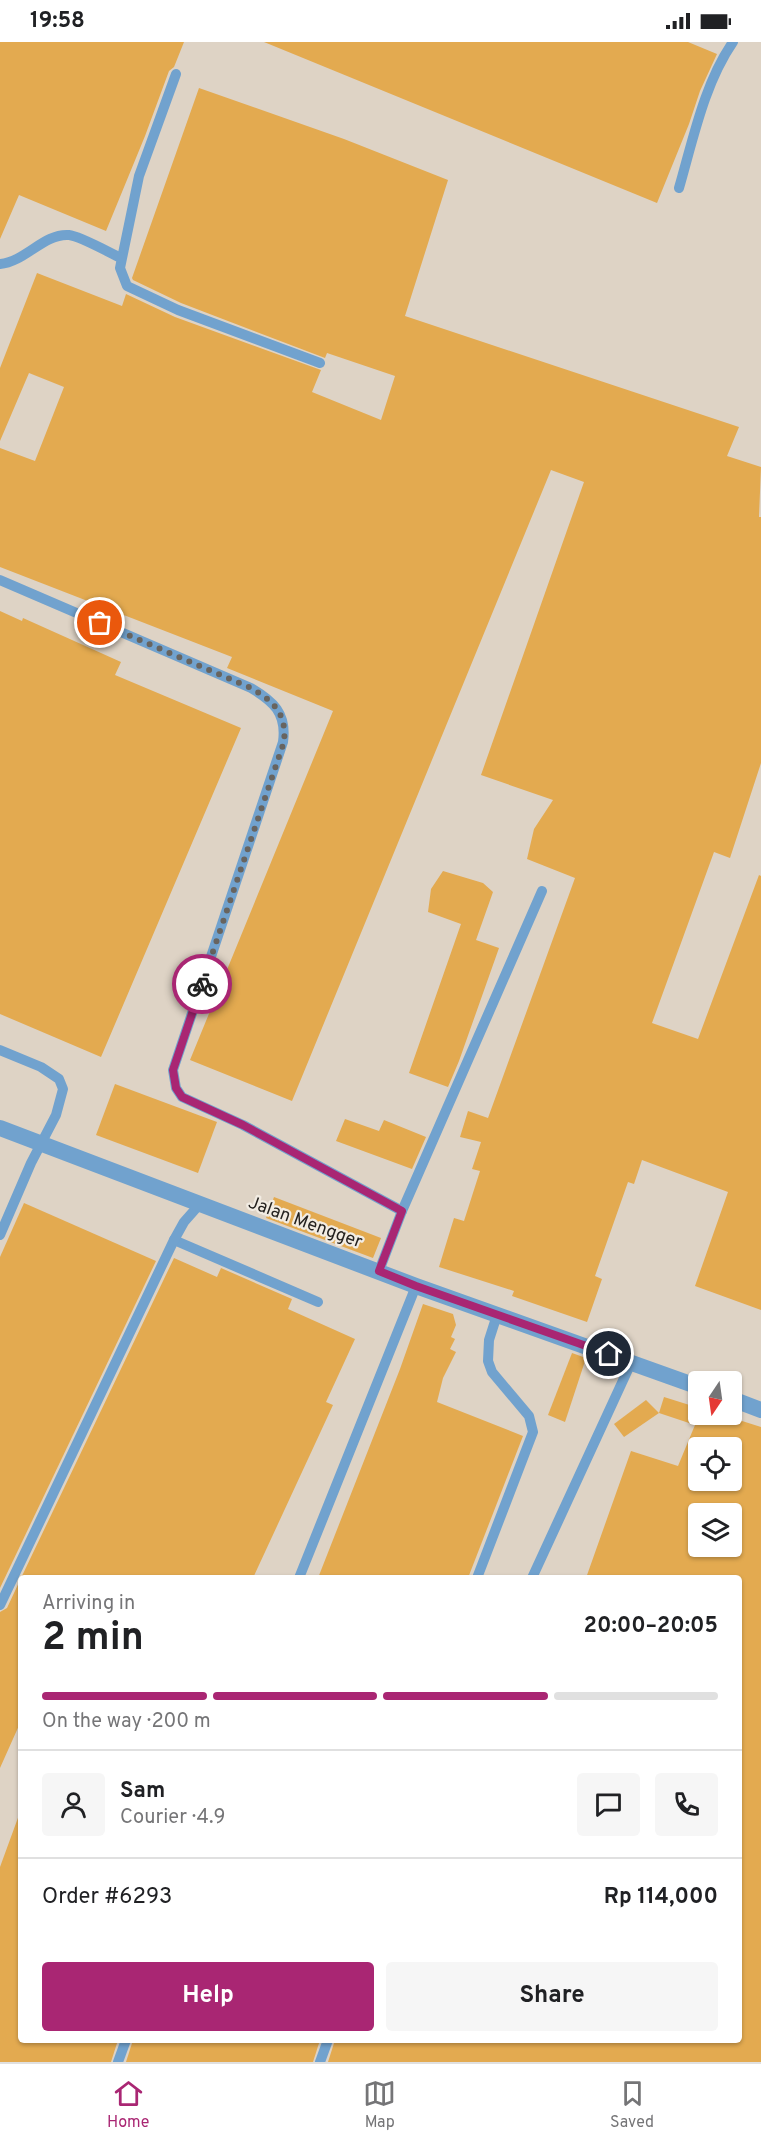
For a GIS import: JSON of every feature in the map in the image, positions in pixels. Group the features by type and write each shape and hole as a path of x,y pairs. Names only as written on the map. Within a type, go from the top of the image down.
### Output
{"street":[{"name":"Jalan Mengger","path":"0,1128 416,1286 688,1384"},
{"path":"742,1403 761,1410"}],"lane":[{"path":"679,188 705,101 726,53 734,42"},
{"path":"176,74 139,176 121,258 120,268 127,286 178,310 320,363"},
{"path":"0,264 28,253 52,238 70,235 121,258"},
{"path":"0,580 251,688 269,698 279,711 285,729 284,742 173,1070 176,1088 182,1097 243,1125 402,1211"},
{"path":"379,1271 402,1211 543,891"},
{"path":"0,1050 41,1067 59,1079 63,1089 56,1115 0,1235"},
{"path":"0,1605 174,1240 184,1222 199,1205"},
{"path":"174,1240 318,1302"},
{"path":"300,1575 416,1286"},
{"path":"478,1575 533,1432 529,1416 492,1372 488,1361 489,1340 497,1315"},
{"path":"533,1575 631,1363"},
{"path":"118,2062 125,2043"},
{"path":"320,2062 327,2043"}],"shaded area":[{"path":"0,42 761,42 761,2062 0,2062"}],"building":[{"path":"0,42 184,42 174,67 169,71 106,231 19,195 0,239"},
{"path":"264,42 688,42 717,54 700,91 657,203"},
{"path":"199,88 344,139 448,180 405,316 739,427 727,456 761,467 759,517 761,517 761,763 730,858 714,852 652,1023 698,1039 759,875 761,876 761,1310 695,1286 728,1192 642,1160 634,1184 628,1182 595,1276 602,1279 587,1322 512,1296 514,1291 439,1267 454,1218 464,1221 480,1171 472,1169 481,1142 460,1137 468,1111 488,1118 575,878 527,859 534,829 553,800 481,775 584,482 551,470 292,1101 190,1060 333,711 227,668 232,657 0,567 0,448 35,461 64,387 29,373 0,441 0,368 37,273 122,306 126,294 175,317 321,370 312,392 381,420 395,376 327,353 325,358 181,303 133,280"},
{"path":"0,611 22,621 23,618 121,662 115,675 241,728 101,1057 0,1014"},
{"path":"443,871 483,883 493,892 476,940 499,948 448,1087 409,1073 461,924 428,912 431,889"},
{"path":"115,1084 217,1122 198,1173 96,1135"},
{"path":"345,1119 379,1131 384,1120 426,1137 412,1169 336,1141"},
{"path":"274,1197 381,1238 373,1258 266,1218"},
{"path":"24,1203 156,1261 0,1588 0,1257"},
{"path":"174,1258 217,1277 221,1268 292,1299 288,1309 355,1339 326,1402 333,1405 254,1575 22,1575"},
{"path":"423,1304 453,1314 456,1325 451,1337 455,1339 450,1349 456,1352 443,1378 437,1402 523,1436 469,1575 319,1575"},
{"path":"572,1353 586,1358 565,1422 548,1415"},
{"path":"664,1397 688,1405 688,1423 659,1413"},
{"path":"646,1400 659,1413 624,1437 614,1424"},
{"path":"742,1421 761,1427 761,2062 328,2062 334,2043 742,2043 742,1575 587,1575 631,1451 678,1466 688,1442 688,1491 742,1491 742,1437 690,1437 695,1425 742,1425"},
{"path":"18,1584 18,1728 0,1768 0,1612 7,1608"},
{"path":"18,1818 18,2043 117,2043 111,2062 0,2062 0,1867"},
{"path":"132,2043 319,2043 313,2062 126,2062"}],"way so far":[{"path":"100,623 251,688 269,698 279,711 285,729 284,742 202,984"}],"route":[{"path":"202,984 173,1070 176,1088 182,1097 243,1125 402,1211 379,1271 609,1354"}]}
